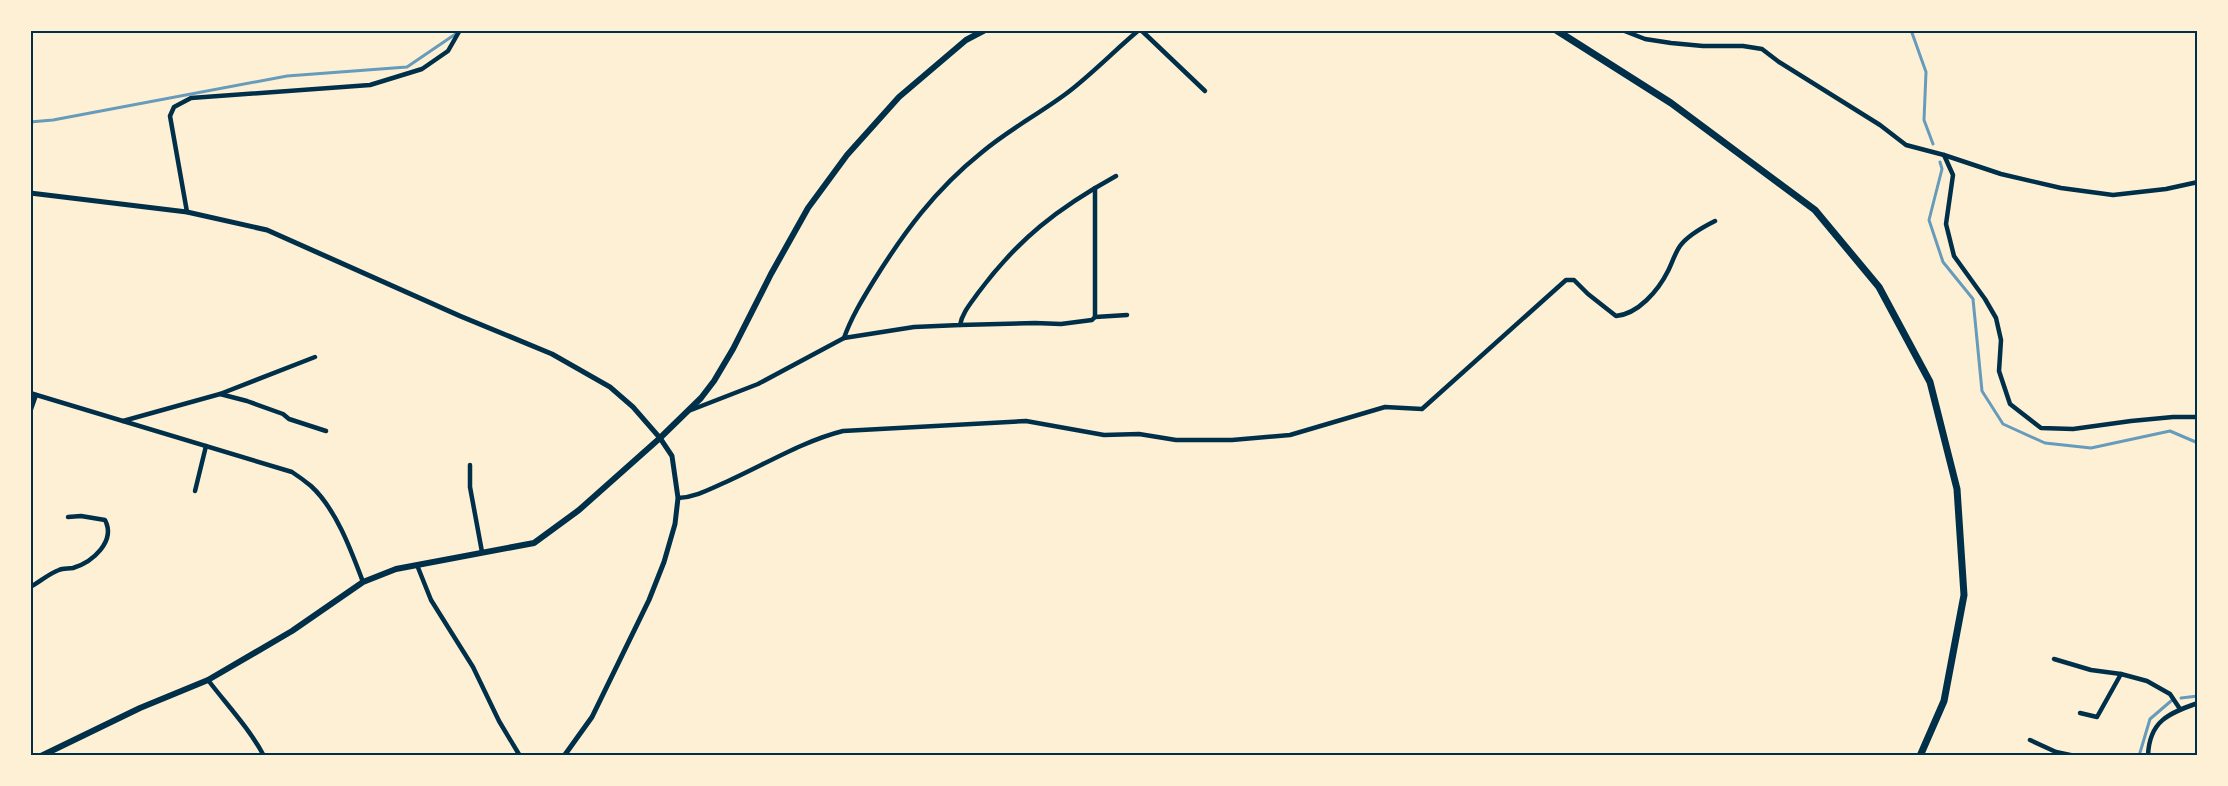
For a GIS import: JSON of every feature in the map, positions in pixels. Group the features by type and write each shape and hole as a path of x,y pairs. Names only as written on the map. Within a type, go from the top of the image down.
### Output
{"main road":[{"path":"41,756 140,708 208,680 292,631 363,582 396,569 534,543 579,510 701,398 724,365 808,208 847,155 907,89 966,40 985,30"},
{"path":"1556,30 1671,103 1815,210 1879,287 1930,382 1957,489 1964,596 1944,700 1920,756"}],"street":[{"path":"187,212 170,116 174,107 191,98 370,85 422,69 448,51 460,30"},
{"path":"844,338 848,325 885,263 933,197 982,152 1066,94 1140,30 1205,91"},
{"path":"1622,30 1645,39 1671,43 1762,49 1880,125 1906,145 2001,174 2061,188 2113,195 2166,189 2198,182"},
{"path":"1944,155 1953,175 1946,224 1954,256 1996,318 2001,340 1999,371 2010,404 2041,428 2073,429 2141,420 2198,417"},
{"path":"960,325 961,318 983,286 1017,246 1058,210 1116,176"},
{"path":"1095,188 1095,317"},
{"path":"30,193 187,212 267,230 460,316 552,354 610,387 633,406 672,456 678,498 675,524 664,562 649,600 592,717 564,756"},
{"path":"678,498 693,497 768,464 820,437 843,431 1026,421 1104,435 1139,434 1176,440 1232,440 1290,435 1385,407 1422,409 1566,280 1574,280 1616,316 1625,315 1634,310 1661,282 1681,245 1715,221"},
{"path":"688,411 758,384 844,338 914,327 1061,324 1087,322 1095,317 1127,315"},
{"path":"120,422 220,394 315,357"},
{"path":"30,412 33,394 292,472 311,486 321,497 350,548 363,582"},
{"path":"220,394 247,401 283,414 289,419 326,431"},
{"path":"195,491 206,446"},
{"path":"470,465 470,487 482,552"},
{"path":"30,587 62,569 81,564 104,547 110,534 105,520 81,516 68,517"},
{"path":"417,565 431,600 473,668 499,721 520,756"},
{"path":"2054,660 2147,681 2170,694 2180,709"},
{"path":"2079,713 2097,717 2121,674"},
{"path":"208,680 253,736 264,756"},
{"path":"2148,756 2151,734 2163,720 2175,711 2198,703"},
{"path":"2030,740 2056,752 2075,756"}],"waterway":[{"path":"1911,30 1926,72 1924,120 1933,144"},
{"path":"30,122 53,120 287,76 407,67 457,33"},
{"path":"1940,162 1942,169 1929,220 1943,262 1973,299 1982,391 2003,424 2045,443 2091,448 2170,431 2198,443"},
{"path":"2181,698 2198,696"},
{"path":"2139,756 2150,719 2171,701"}]}
